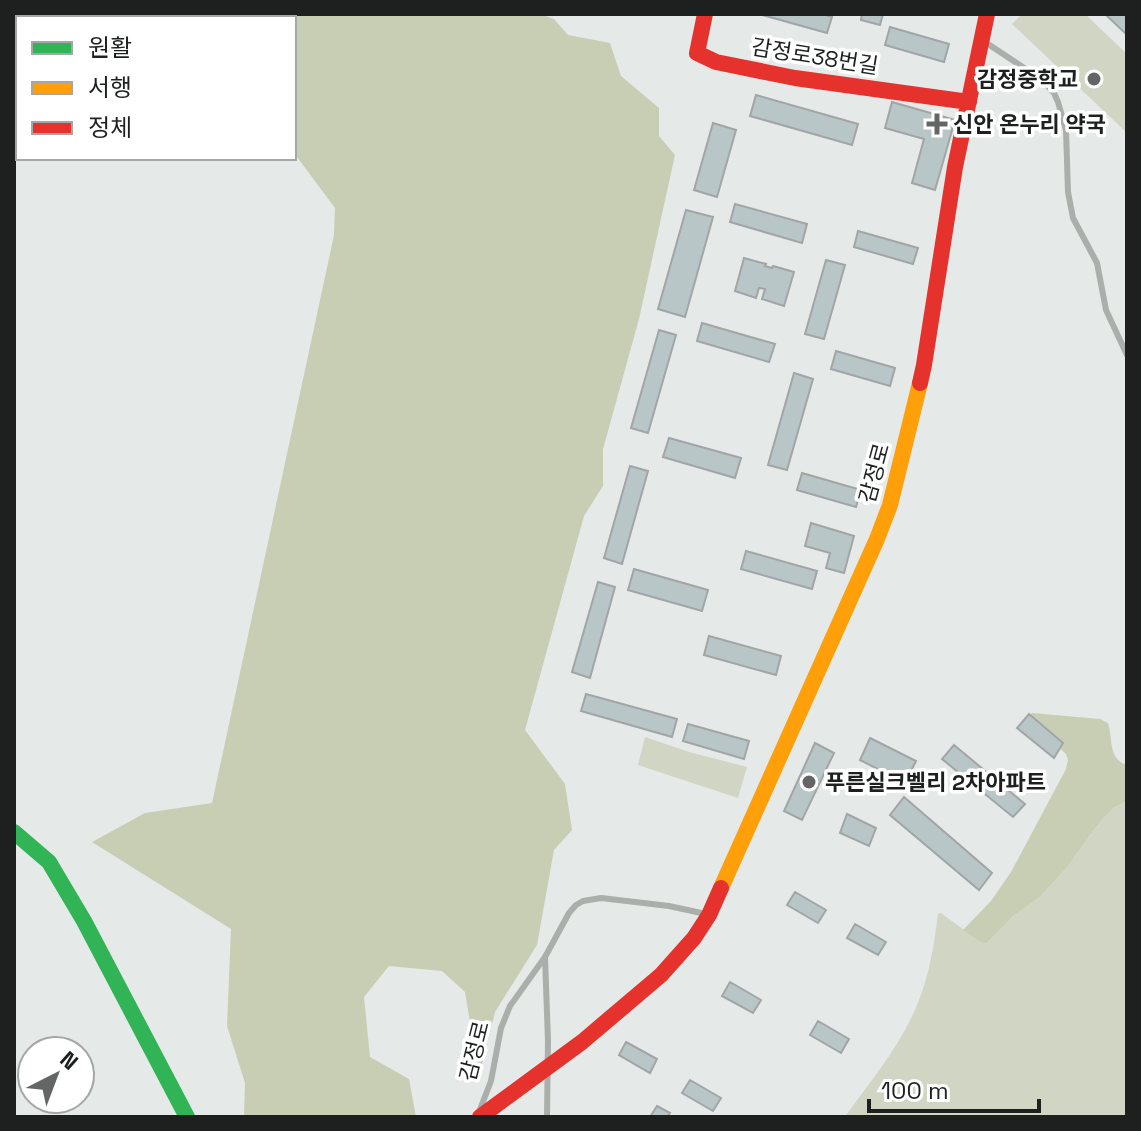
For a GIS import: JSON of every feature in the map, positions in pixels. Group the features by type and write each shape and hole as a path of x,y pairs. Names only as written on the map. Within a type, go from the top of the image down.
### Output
{"street":[{"name":"감정로38번길","path":"705,14 697,49 701,57 769,73 969,102"},
{"name":"감정로","path":"478,1117 547,1069 618,1013 677,960 709,915 890,505 924,365 955,167 987,14"},
{"path":"14,832 49,862 84,921 187,1117"}],"lane":[{"path":"982,40 1041,79 1054,93 1066,130 1068,192 1073,218 1097,263 1106,310 1127,355"},
{"name":"감정로","path":"478,1117 491,1081 497,1042 510,1006 545,957 576,905 591,899 669,906 709,915"},
{"path":"545,957 547,1117"}],"green space":[{"path":"217,14 540,14 554,19 568,35 610,43 621,76 659,108 659,136 675,155 639,319 603,449 603,486 584,516 525,730 565,784 572,830 554,850 537,945 495,1012 479,1076 465,992 442,971 389,966 364,997 370,1057 409,1079 416,1117 244,1117 245,1083 227,1026 231,929 92,842 145,813 212,803 334,235 335,208 296,156 296,16"},
{"name":"감정중학교","path":"1022,14 1085,14 1127,54 1127,133 1012,24"},
{"path":"1032,713 1100,719 1108,723 1114,753 1127,765 1127,801 1113,808 1040,897 1013,916 987,943 982,943 963,930 991,901 1011,872 1068,760 1066,754 1030,721"},
{"path":"645,737 747,767 738,798 638,765"},
{"path":"1127,801 1127,1117 845,1117 886,1061 912,1016 929,969 938,914 941,913 982,943 987,943 1013,916 1040,897 1113,808"}],"building":[{"path":"759,14 823,14 832,17 827,33"},
{"path":"862,14 883,14 880,25 861,20"},
{"path":"1105,14 1127,14 1127,35"},
{"path":"890,27 949,44 944,62 885,45"},
{"path":"756,95 858,124 852,145 750,116"},
{"path":"892,102 955,120 935,190 912,183 924,139 885,128"},
{"path":"713,123 736,130 717,197 694,190"},
{"path":"735,204 807,224 802,243 730,222"},
{"path":"686,210 713,217 685,317 658,309"},
{"path":"858,231 918,248 913,264 854,247"},
{"path":"744,258 794,272 784,306 762,299 765,289 759,288 756,298 735,291"},
{"path":"826,260 845,265 824,339 805,334"},
{"path":"702,323 775,344 769,362 697,341"},
{"path":"659,330 676,335 648,433 631,428"},
{"path":"836,351 895,368 890,386 831,369"},
{"path":"794,373 813,379 787,470 768,465"},
{"path":"669,438 741,458 735,478 663,457"},
{"path":"630,466 648,471 622,564 604,558"},
{"path":"802,473 861,490 856,507 797,490"},
{"path":"811,523 854,536 844,573 826,568 830,553 805,546"},
{"path":"746,551 817,571 812,589 741,569"},
{"path":"634,569 708,590 702,611 628,590"},
{"path":"598,582 615,587 590,678 572,672"},
{"path":"709,636 781,656 776,675 704,655"},
{"path":"586,694 677,719 672,737 581,711"},
{"path":"1029,714 1063,743 1054,758 1017,728"},
{"path":"688,724 749,741 744,759 683,741"},
{"path":"870,738 916,761 905,783 860,760"},
{"name":"푸른실크벨리 2차아파트","path":"815,743 834,753 802,820 784,811"},
{"path":"954,745 1025,804 1013,817 942,759"},
{"path":"904,797 992,873 979,890 890,815"},
{"path":"847,814 876,828 869,846 840,833"},
{"path":"795,892 826,910 818,923 787,905"},
{"path":"855,924 886,942 878,955 847,938"},
{"path":"730,982 761,1000 753,1013 722,996"},
{"path":"818,1021 849,1039 841,1053 810,1035"},
{"path":"626,1042 657,1059 650,1073 619,1055"},
{"path":"690,1080 721,1098 713,1111 682,1093"},
{"path":"657,1106 670,1113 668,1117 650,1117"}],"traffic: fast":[{"path":"14,832 49,862 84,921 187,1117"}],"traffic: slow":[{"path":"721,888 877,539 890,505 920,383"}],"traffic: jam":[{"path":"705,14 697,53 716,62 795,78 969,102"},
{"path":"920,383 955,167 987,14"},
{"path":"480,1117 582,1042 661,975 694,938 721,888"}],"place":[{"name":"감정중학교","path":"1094,79"},
{"name":"신안 온누리 약국","path":"937,124"},
{"name":"푸른실크벨리 2차아파트","path":"809,782"}]}
